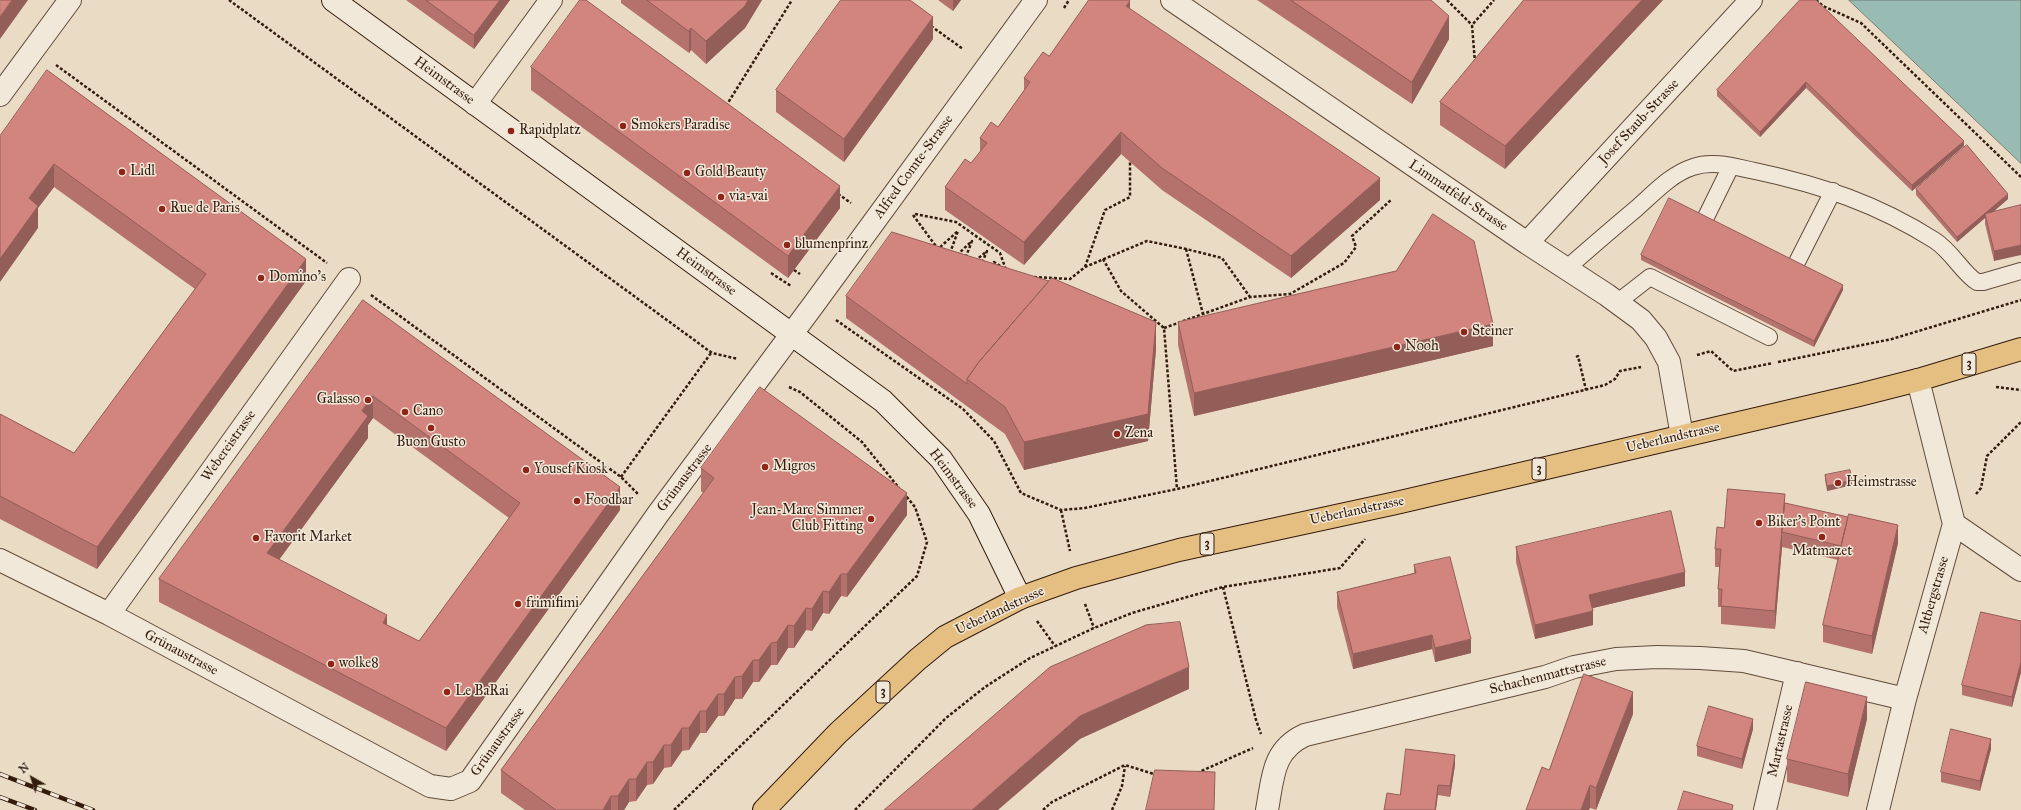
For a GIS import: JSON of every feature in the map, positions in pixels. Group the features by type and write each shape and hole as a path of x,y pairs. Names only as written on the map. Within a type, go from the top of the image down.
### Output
{"main road":[{"name":"Ueberlandstrasse","path":"764,810 838,733 917,660 945,637 1020,598 1076,578 1179,550 1396,503 1918,380 2021,349"}],"street":[{"path":"0,95 70,0"},
{"name":"Heimstrasse","path":"333,0 542,154 883,401 941,458 979,514 1020,598"},
{"path":"475,104 552,0"},
{"name":"Alfred Comte-Strasse","path":"792,334 1036,0"},
{"name":"Limmatfeld-Strasse","path":"1172,0 1527,243 1618,302 1641,320 1661,345 1669,362 1682,436"},
{"name":"Josef Staub-Strasse","path":"1527,243 1751,0"},
{"name":"Webereistrasse","path":"109,614 349,279"},
{"name":"Grünaustrasse","path":"0,560 109,614 430,786 451,789 470,781 658,514 792,334"},
{"name":"Altbergstrasse","path":"1878,810 1905,698 1954,524 1918,380"},
{"path":"1954,524 2021,570"},
{"name":"Schachenmattstrasse","path":"1274,746 1290,742 1305,735 1545,677 1574,667 1616,659 1657,657 1744,661 1905,698"},
{"name":"Martastrasse","path":"1765,810 1797,673"},
{"path":"1267,810 1274,772 1274,746"}],"lane":[{"path":"1566,269 1666,182 1692,167 1706,164 1731,166 1796,180 1833,191 1890,215 1934,240 1951,253 1977,282 1983,282 2021,271"},
{"path":"1704,220 1731,166"},
{"path":"1795,266 1833,191"},
{"path":"1618,302 1650,277 1769,337"}],"path":[{"path":"229,0 712,353 754,362 777,381 800,392 862,442 900,489"},
{"path":"724,110 792,0"},
{"path":"1447,0 1472,25"},
{"path":"1476,65 1473,60 1472,25 1494,0"},
{"path":"1816,0 1823,6 1861,23 2021,177"},
{"path":"927,22 963,49"},
{"path":"1085,267 1105,210 1130,197 1130,162"},
{"path":"834,191 851,203"},
{"path":"1164,328 1250,297 1290,294 1344,263 1356,247 1352,236 1392,198"},
{"path":"948,259 958,231 938,249 913,214 956,222 1000,253 1006,270"},
{"path":"956,256 972,241 962,266"},
{"path":"1026,277 1070,279 1085,267 1147,241 1222,258 1250,297"},
{"path":"1186,249 1203,314"},
{"path":"971,264 987,251 981,264"},
{"path":"1103,259 1121,291 1164,328 1178,489"},
{"path":"988,267 994,262 1006,270 1013,272"},
{"path":"771,273 790,287 800,274"},
{"path":"836,320 963,409 994,441 1021,493 1061,510 1085,508 1178,489 1586,390 1610,383 1615,379 1620,371 1669,362 1711,351 1733,371 1892,338 2021,300"},
{"path":"621,477 712,353"},
{"path":"1576,356 1578,356 1586,390"},
{"path":"1981,488 1987,456 2021,422"},
{"path":"674,810 917,576 926,542 915,507 905,495"},
{"path":"855,810 946,718 985,687 1030,658 1073,637 1132,613 1223,587 1340,568"},
{"path":"1191,776 1274,746 1256,720 1223,587"},
{"path":"1112,810 1122,786 1125,765"},
{"path":"1043,810 1052,802 1125,765 1162,777"}],"water":[{"path":"1849,0 2021,0 2021,163"}],"building":[{"path":"0,0 12,0 0,17"},
{"path":"426,0 500,0 474,35"},
{"path":"580,0 586,0 840,186 788,256 531,67"},
{"path":"647,0 748,0 745,6 706,41 691,28 689,31"},
{"path":"841,0 910,0 933,17 844,139 776,90"},
{"path":"1089,0 1129,0 1130,1 1126,6 1380,178 1291,256 1162,168 1121,132 1024,242 945,187 965,159 971,163 987,143 980,138 991,122 998,127 1030,82 1024,78 1043,52 1049,56"},
{"path":"1291,0 1431,0 1449,16 1412,82"},
{"path":"1524,0 1642,0 1505,146 1440,102"},
{"path":"1800,0 1816,0 1964,141 1912,185 1806,82 1760,132 1717,90"},
{"path":"47,70 306,259 97,547 0,496 0,414 74,453 206,274 54,164 29,198 38,206 0,259 0,136"},
{"path":"1967,145 2008,194 1957,237 1916,189"},
{"path":"1669,198 1843,285 1814,341 1641,255"},
{"path":"2021,205 2021,245 1994,251 1985,214"},
{"path":"1433,214 1474,241 1493,324 1194,393 1178,322 1396,271"},
{"path":"892,232 1049,281 978,363 967,379 967,384 846,296"},
{"path":"1052,278 1156,322 1148,414 1024,442 1005,407 967,379 978,363"},
{"path":"363,300 620,487 446,728 159,579","holes":["373,396 520,503 419,641 383,623 387,615 267,553 368,416 362,411"]},
{"path":"760,387 907,493 847,574 841,574 829,592 823,591 812,609 806,608 794,626 788,625 777,642 771,643 759,660 753,660 742,676 735,677 724,694 718,694 706,711 700,711 689,728 682,728 671,745 664,745 653,762 647,762 636,779 629,779 618,796 611,796 603,810 556,810 501,770 714,478 701,468"},
{"path":"1850,470 1852,480 1827,486 1825,475"},
{"path":"1728,489 1785,494 1775,611 1721,606 1722,589 1718,589 1721,549 1715,549 1717,527 1724,528"},
{"path":"1785,503 1848,517 1841,546 1782,532"},
{"path":"1671,511 1685,572 1589,595 1593,611 1535,625 1516,547"},
{"path":"1849,514 1898,525 1872,636 1823,625"},
{"path":"1450,557 1471,639 1435,648 1432,635 1353,654 1337,592 1416,573 1414,565"},
{"path":"1981,612 2021,621 2021,662 2012,697 1962,685"},
{"path":"1180,622 1189,667 1080,716 972,810 884,810 1050,667 1146,625"},
{"path":"1584,674 1633,692 1596,788 1590,785 1581,810 1526,810 1542,767 1549,770"},
{"path":"1806,682 1867,697 1848,774 1787,759"},
{"path":"1709,706 1753,719 1742,759 1697,746"},
{"path":"1951,729 1991,739 1980,781 1941,772"},
{"path":"1406,749 1455,755 1450,786 1438,785 1435,810 1384,810 1387,793 1400,795"},
{"path":"1155,770 1215,772 1214,810 1146,810"},
{"path":"1684,791 1733,805 1732,810 1678,810"}],"railway":[{"path":"0,774 93,810"},
{"path":"0,797 35,810"}],"place":[{"name":"Smokers Paradise","path":"623,126"},
{"name":"Rapidplatz","path":"511,131"},
{"name":"Lidl","path":"122,172"},
{"name":"Gold Beauty","path":"687,173"},
{"name":"via-vai","path":"721,197"},
{"name":"Rue de Paris","path":"162,209"},
{"name":"blumenprinz","path":"787,245"},
{"name":"Domino's","path":"261,278"},
{"name":"Steiner","path":"1464,332"},
{"name":"Nooh","path":"1397,347"},
{"name":"Galasso","path":"368,400"},
{"name":"Cano","path":"405,412"},
{"name":"Buon Gusto","path":"431,428"},
{"name":"Zena","path":"1117,434"},
{"name":"Migros","path":"765,467"},
{"name":"Yousef Kiosk","path":"526,470"},
{"name":"Heimstrasse","path":"1838,483"},
{"name":"Foodbar","path":"577,501"},
{"name":"Jean-Marc Simmer Club Fitting","path":"871,519"},
{"name":"Biker's Point","path":"1759,523"},
{"name":"Matmazet","path":"1822,537"},
{"name":"Favorit Market","path":"256,538"},
{"name":"frimifimi","path":"518,604"},
{"name":"wolke8","path":"331,664"},
{"name":"Le BaRai","path":"447,692"}]}
